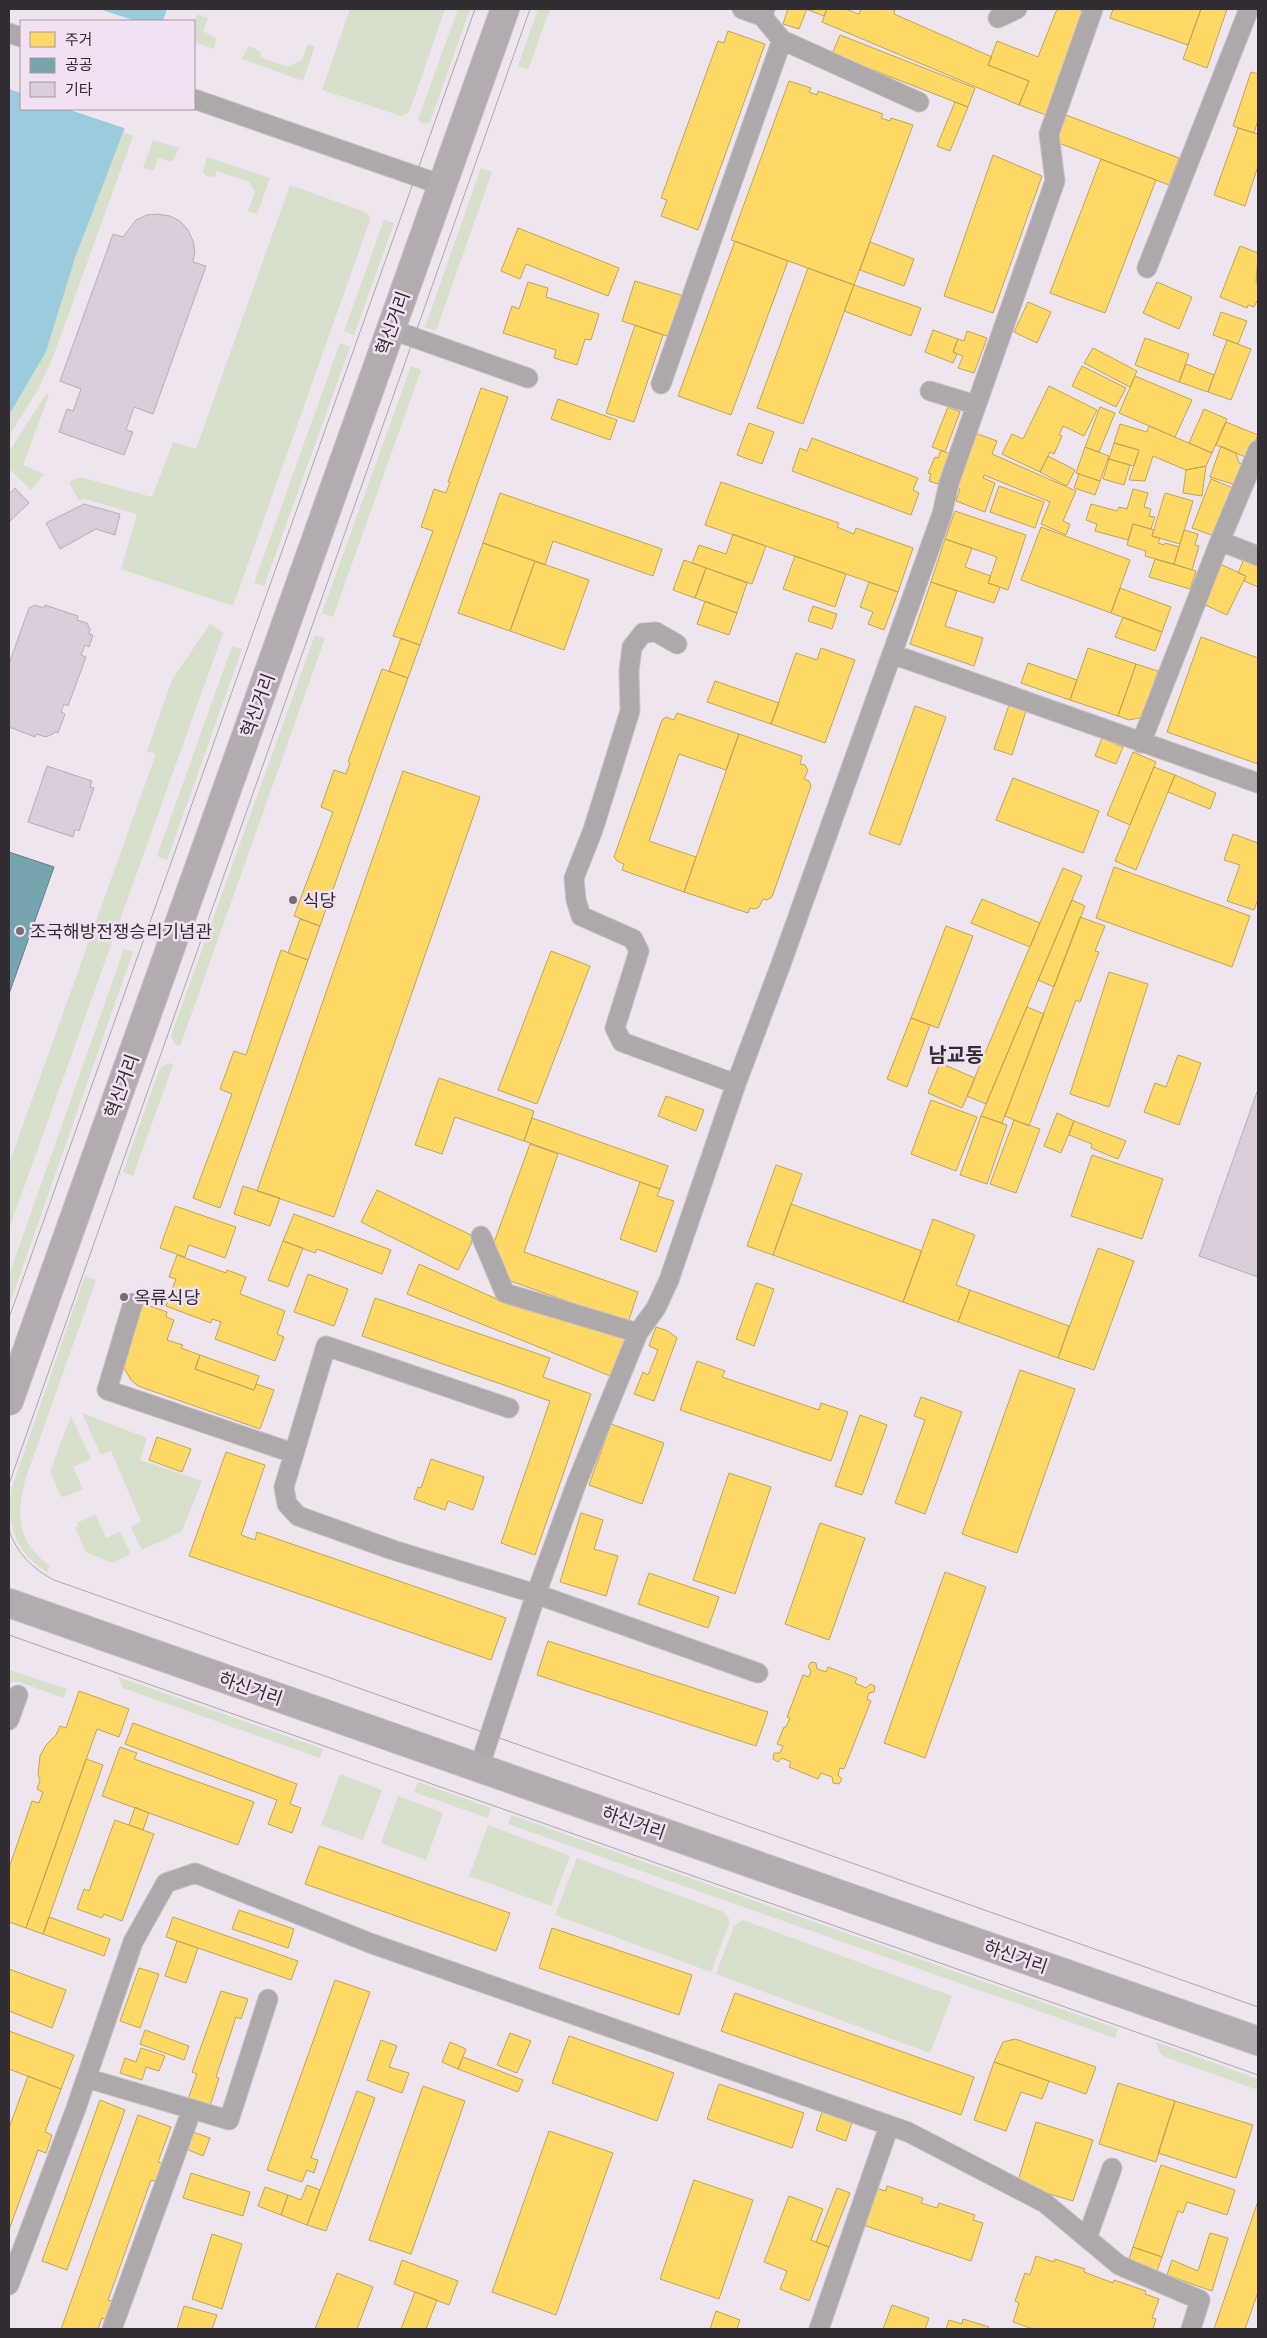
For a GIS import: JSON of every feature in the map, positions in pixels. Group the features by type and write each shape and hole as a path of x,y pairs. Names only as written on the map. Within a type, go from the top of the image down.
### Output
{"main road":[{"name":"혁신거리","path":"9,1401 505,9"},
{"name":"하신거리","path":"9,1603 1258,2041"}],"street":[{"path":"742,9 763,13 782,40 919,102"},
{"path":"998,18 1017,9"},
{"path":"479,1768 536,1594 577,1482 638,1334 656,1308 669,1280 736,1084 781,964 942,514 949,483 1055,181 1049,134 1093,9"},
{"path":"1148,268 1249,9"},
{"path":"661,384 782,40"},
{"path":"195,99 442,186"},
{"path":"390,329 528,378"},
{"path":"930,391 976,405"},
{"path":"1141,743 1220,541 1258,450"},
{"path":"1220,541 1258,556"},
{"path":"677,644 656,632 643,633 632,647 629,671 630,711 593,830 574,878 576,900 581,916 633,939 639,951 615,1028 622,1042 736,1084"},
{"path":"892,654 1258,783"},
{"path":"481,1236 506,1293 638,1334"},
{"path":"133,1303 107,1390 293,1453"},
{"path":"509,1408 326,1346 284,1487 287,1504 298,1516 393,1550 536,1594 758,1673"},
{"path":"9,1720 18,1695"},
{"path":"9,2284 86,2078 133,1942 166,1883 195,1873 370,1943 908,2132 1045,2203 1119,2265 1200,2300 1191,2329"},
{"path":"86,2078 229,2120 268,1999"},
{"path":"112,2329 192,2109"},
{"path":"819,2329 889,2126"},
{"path":"1088,2238 1112,2168"}],"green space":[{"path":"350,9 445,9 408,113 401,116 322,90"},
{"path":"458,9 470,9 430,122 423,124 418,119"},
{"path":"538,9 550,9 528,70 518,66"},
{"path":"197,14 208,18 203,31 216,38 214,49 195,42 195,21"},
{"path":"308,44 315,46 303,81 242,59 248,47 252,47 261,53 260,57 288,67 302,60"},
{"path":"123,132 133,136 53,357 38,389 9,436 9,415 46,352 75,258"},
{"path":"153,140 179,148 172,162 158,158 154,171 143,168"},
{"path":"207,157 270,178 257,214 248,211 255,192 249,182 217,171 215,177 206,176 203,172"},
{"path":"481,168 492,172 436,331 425,327"},
{"path":"290,185 362,211 369,215 370,220 233,606 121,569 137,514 85,499 79,501 69,482 80,477 152,497 173,442 196,449"},
{"path":"384,220 394,223 354,335 344,331"},
{"path":"340,343 350,347 264,586 254,583"},
{"path":"411,366 421,370 333,617 322,613"},
{"path":"46,394 49,395 23,465 44,474 31,490 9,469 9,452"},
{"path":"210,624 223,633 9,1229 9,1164 156,754 147,751 172,680"},
{"path":"315,635 325,638 180,1046 175,1044 171,1036"},
{"path":"232,646 242,649 167,860 157,856"},
{"path":"124,949 133,952 9,1306 9,1275"},
{"path":"169,1063 173,1065 133,1176 123,1172 160,1068"},
{"path":"85,1276 96,1280 25,1480 20,1505 20,1517 25,1538 39,1557 50,1566 47,1572 27,1556 15,1537 10,1515 11,1490"},
{"path":"82,1413 147,1438 140,1460 202,1481 182,1531 142,1550 131,1527 141,1521 111,1451 101,1455"},
{"path":"71,1416 91,1459 73,1467 83,1489 64,1497 61,1496 50,1472"},
{"path":"95,1514 106,1538 120,1531 131,1554 112,1563 86,1552 75,1528 78,1526 77,1523"},
{"path":"9,1670 67,1689 64,1698 19,1682 9,1683"},
{"path":"118,1677 323,1749 320,1758 123,1688"},
{"path":"340,1774 382,1790 363,1840 321,1825"},
{"path":"418,1782 491,1808 488,1818 414,1792"},
{"path":"398,1796 443,1813 426,1860 381,1843"},
{"path":"511,1815 1118,2029 1115,2038 508,1824"},
{"path":"488,1825 570,1856 551,1906 469,1876"},
{"path":"577,1858 724,1912 729,1919 729,1924 711,1972 555,1915"},
{"path":"743,1920 952,1996 930,2053 716,1974 734,1926"},
{"path":"1156,2042 1258,2079 1258,2090 1165,2057 1160,2052"}],"water":[{"path":"9,9 167,9 163,20 20,20 20,110 132,110 75,258 46,352 9,415"}],"pier":[{"path":"9,9 99,9 133,20 20,20 20,93 9,89"},
{"path":"70,110 134,110 127,129"}],"building: 주거":[{"path":"788,9 807,9 799,29 783,24"},
{"path":"806,9 827,9 824,16"},
{"path":"827,9 845,9 859,14 861,9 895,9 894,14 992,57 988,65 1029,81 1019,105 822,22"},
{"path":"1057,9 1078,9 1086,12 1046,115 1019,105 1029,81 988,65 997,41 1038,57"},
{"path":"1113,9 1201,9 1188,45 1110,18"},
{"path":"1201,9 1227,9 1207,68 1183,59"},
{"path":"728,31 765,44 698,230 661,216 667,200 661,198 718,41 724,43"},
{"path":"840,35 975,88 968,107 832,54"},
{"path":"1251,72 1258,74 1258,120 1254,133 1233,126"},
{"path":"789,81 811,88 809,92 817,95 818,91 883,114 881,118 890,121 891,118 913,125 854,285 731,240"},
{"path":"955,102 968,107 950,151 937,146"},
{"path":"1066,115 1179,158 1169,185 1056,142"},
{"path":"1238,128 1258,134 1258,166 1245,206 1214,195"},
{"path":"993,155 1042,176 993,313 944,296"},
{"path":"1101,159 1156,180 1105,313 1050,293"},
{"path":"518,228 619,268 608,296 526,264 520,279 501,271"},
{"path":"735,241 788,261 731,415 678,396"},
{"path":"870,242 914,259 904,286 860,270"},
{"path":"1240,246 1258,253 1256,283 1258,284 1258,299 1254,307 1248,305 1247,308 1220,297"},
{"path":"808,268 854,285 803,424 757,408"},
{"path":"635,281 684,296 670,337 622,321"},
{"path":"528,282 548,288 546,297 599,314 591,340 585,339 577,365 554,358 556,350 503,333 512,306 519,309"},
{"path":"1157,282 1192,297 1179,329 1143,313"},
{"path":"854,285 921,308 911,336 844,311"},
{"path":"1028,302 1051,312 1037,343 1014,332"},
{"path":"1221,312 1247,321 1238,344 1213,335"},
{"path":"635,325 663,335 634,422 606,413"},
{"path":"933,330 958,339 953,352 957,354 953,363 925,352"},
{"path":"967,331 987,338 974,373 958,368 963,356 953,352 958,339 964,341"},
{"path":"1145,338 1189,354 1179,382 1135,365"},
{"path":"1227,340 1251,349 1231,400 1208,392"},
{"path":"1093,348 1137,371 1130,387 1084,363"},
{"path":"1186,364 1214,375 1208,392 1179,382"},
{"path":"1082,366 1126,388 1116,407 1072,386"},
{"path":"1135,376 1192,400 1175,437 1119,413"},
{"path":"1049,386 1097,410 1084,436 1063,426 1059,435 1062,436 1054,454 1050,452 1040,472 1002,454 1012,434 1023,439"},
{"path":"481,388 508,397 420,645 393,636 433,531 421,527 434,489 446,493 450,482 448,482"},
{"path":"558,399 617,420 610,440 551,419"},
{"path":"948,407 960,412 945,452 932,447"},
{"path":"1100,407 1115,413 1099,452 1085,447"},
{"path":"1204,409 1227,419 1212,453 1189,443"},
{"path":"1226,422 1258,435 1248,458 1216,445"},
{"path":"749,423 774,432 762,464 737,455"},
{"path":"1120,424 1147,432 1149,426 1212,453 1206,466 1186,470 1153,456 1145,481 1129,480 1139,450 1114,443"},
{"path":"975,433 997,441 992,454 1076,491 1063,521 1070,524 1066,535 1041,524 1050,502 984,475 983,478 995,483 985,512 956,501 960,489 955,488"},
{"path":"812,438 918,478 913,490 919,493 911,515 792,471 800,448 807,451"},
{"path":"1114,443 1139,450 1134,466 1109,459"},
{"path":"1221,446 1236,453 1239,463 1243,464 1236,485 1210,477"},
{"path":"1085,447 1109,456 1100,481 1076,473"},
{"path":"941,450 950,454 938,484 929,481 931,474 928,473 935,457 938,458"},
{"path":"1048,456 1075,470 1067,486 1040,472"},
{"path":"1109,459 1130,465 1124,485 1103,479"},
{"path":"1206,466 1202,496 1183,493 1186,470"},
{"path":"1079,474 1100,481 1095,495 1074,488"},
{"path":"1211,479 1233,488 1214,536 1192,528"},
{"path":"721,482 839,523 837,527 854,534 856,528 913,548 898,592 705,525"},
{"path":"999,486 1044,502 1035,528 990,512"},
{"path":"1133,489 1148,493 1144,507 1151,509 1149,516 1155,517 1151,529 1133,524 1128,540 1095,531 1097,524 1086,520 1091,504 1117,511 1119,507 1127,509"},
{"path":"500,493 662,549 653,576 553,541 545,565 483,543"},
{"path":"1165,493 1193,501 1180,544 1152,536"},
{"path":"955,511 1026,535 1008,590 988,583 997,557 945,539"},
{"path":"1133,524 1154,530 1152,536 1160,538 1158,543 1179,547 1174,564 1145,556 1146,551 1127,545"},
{"path":"1041,527 1130,560 1111,613 1021,580"},
{"path":"1184,530 1198,534 1195,545 1199,546 1192,570 1174,564"},
{"path":"733,534 766,546 752,584 692,563 699,545 726,554"},
{"path":"945,539 972,548 965,567 991,576 988,583 1000,587 994,603 931,582"},
{"path":"483,543 535,561 510,631 458,613"},
{"path":"795,556 846,574 835,607 783,589"},
{"path":"1155,559 1196,571 1190,589 1149,577"},
{"path":"1244,559 1258,565 1258,587 1244,581 1246,576 1238,573"},
{"path":"684,560 706,568 695,598 673,590"},
{"path":"535,561 589,580 564,650 510,631"},
{"path":"1218,563 1246,576 1227,615 1199,602"},
{"path":"706,568 747,583 737,613 695,598"},
{"path":"869,582 898,592 884,630 868,624 873,612 860,607"},
{"path":"931,582 957,591 945,626 983,638 974,666 910,644"},
{"path":"1120,588 1171,607 1162,632 1111,613"},
{"path":"705,601 737,613 729,635 697,624"},
{"path":"813,606 837,614 832,629 808,621"},
{"path":"1123,617 1162,632 1155,651 1115,637"},
{"path":"1201,637 1258,658 1258,764 1167,732"},
{"path":"401,638 420,645 408,678 389,671"},
{"path":"821,648 855,660 825,743 771,724 796,653 817,660"},
{"path":"1088,648 1136,664 1118,716 1070,700"},
{"path":"1028,663 1077,680 1070,700 1021,683"},
{"path":"1136,664 1158,671 1144,713 1139,718 1129,720 1118,716"},
{"path":"382,669 408,678 320,926 294,916 333,812 321,807 334,770 346,774 350,763 348,762"},
{"path":"715,681 779,703 771,724 707,702"},
{"path":"1009,705 1026,711 1012,755 994,749"},
{"path":"915,706 946,717 900,845 869,834"},
{"path":"677,713 739,734 726,770 679,754 649,841 696,857 684,892 622,870 624,864 617,861 614,857 662,720 666,717 674,720"},
{"path":"739,734 802,756 800,764 805,765 808,770 804,779 809,781 811,786 772,897 767,900 763,899 759,907 755,909 750,908 748,913 684,892"},
{"path":"1102,738 1123,747 1116,764 1095,756"},
{"path":"1133,752 1156,762 1130,825 1107,815"},
{"path":"1154,767 1175,775 1136,870 1115,861"},
{"path":"403,771 480,797 334,1217 257,1191"},
{"path":"1175,775 1216,793 1210,809 1168,792"},
{"path":"1013,778 1099,811 1083,853 996,820"},
{"path":"1233,834 1258,843 1258,899 1254,910 1227,901 1240,865 1224,860"},
{"path":"1114,867 1250,916 1232,967 1096,918"},
{"path":"1063,868 1082,876 986,1104 967,1096"},
{"path":"982,899 1040,923 1030,947 971,923"},
{"path":"1072,900 1085,906 1054,987 1038,980"},
{"path":"1080,917 1105,926 1095,951 1099,952 1080,1002 1076,1000 1029,1126 1005,1116"},
{"path":"300,919 320,926 308,960 288,953"},
{"path":"946,926 973,936 938,1028 911,1018"},
{"path":"281,950 308,960 220,1208 193,1198 232,1094 220,1089 234,1051 246,1055"},
{"path":"551,951 590,966 537,1104 498,1090"},
{"path":"1109,972 1148,984 1109,1107 1070,1094"},
{"path":"1027,1007 1044,1014 1002,1123 981,1116"},
{"path":"911,1018 930,1025 907,1087 887,1079"},
{"path":"1178,1055 1201,1063 1179,1125 1144,1112 1155,1083 1166,1087"},
{"path":"940,1063 975,1078 962,1108 928,1093"},
{"path":"439,1078 534,1111 524,1141 455,1117 442,1154 415,1145"},
{"path":"666,1096 704,1110 696,1131 658,1116"},
{"path":"931,1100 977,1117 956,1171 911,1154"},
{"path":"1057,1113 1074,1121 1061,1153 1044,1146"},
{"path":"981,1116 1007,1125 987,1184 960,1175"},
{"path":"532,1118 668,1166 660,1189 524,1141"},
{"path":"1014,1120 1040,1129 1016,1193 990,1184"},
{"path":"1074,1121 1126,1141 1118,1159 1091,1148 1092,1144 1069,1135"},
{"path":"530,1144 558,1154 524,1252 638,1292 628,1323 505,1279 492,1248"},
{"path":"1092,1155 1163,1179 1142,1239 1071,1216"},
{"path":"776,1165 802,1174 773,1255 747,1246"},
{"path":"640,1182 660,1189 657,1196 674,1201 656,1252 620,1239"},
{"path":"243,1186 280,1198 270,1226 234,1214"},
{"path":"377,1190 471,1235 472,1242 458,1270 361,1222"},
{"path":"791,1204 922,1251 903,1302 773,1255"},
{"path":"175,1206 236,1227 225,1258 189,1245 185,1257 160,1248"},
{"path":"294,1214 391,1250 382,1274 317,1249 315,1253 283,1241"},
{"path":"933,1219 975,1235 956,1285 970,1290 958,1322 903,1302"},
{"path":"283,1241 303,1248 288,1287 268,1280"},
{"path":"1098,1248 1134,1261 1094,1370 1058,1358"},
{"path":"177,1255 226,1273 227,1270 246,1277 240,1294 285,1311 277,1334 284,1337 275,1361 215,1339 221,1322 212,1319 211,1323 166,1306 176,1279 169,1277"},
{"path":"419,1264 510,1305 626,1339 613,1377 407,1294"},
{"path":"308,1274 348,1289 334,1326 294,1312"},
{"path":"756,1283 774,1289 754,1346 736,1339"},
{"path":"970,1290 1069,1326 1058,1358 958,1322"},
{"path":"375,1298 550,1358 543,1377 591,1394 535,1555 501,1543 550,1401 362,1336"},
{"path":"142,1303 167,1312 166,1317 174,1320 167,1340 183,1345 181,1348 200,1355 195,1369 254,1390 256,1384 274,1390 260,1429 138,1386 131,1380 123,1366"},
{"path":"656,1327 668,1331 677,1338 654,1401 634,1394 643,1372 648,1375 658,1350 649,1346"},
{"path":"200,1355 259,1376 254,1390 195,1369"},
{"path":"697,1361 725,1371 722,1377 819,1410 821,1403 848,1412 831,1461 680,1410"},
{"path":"1020,1370 1075,1389 1017,1553 962,1534"},
{"path":"921,1397 962,1412 925,1514 895,1503 925,1420 914,1416"},
{"path":"860,1415 887,1425 862,1495 835,1486"},
{"path":"611,1424 664,1443 642,1504 589,1485"},
{"path":"157,1437 191,1449 182,1472 149,1460"},
{"path":"226,1452 265,1465 241,1535 255,1540 257,1532 506,1618 491,1660 189,1556"},
{"path":"431,1459 484,1477 473,1510 448,1501 445,1510 414,1499 418,1487 421,1488"},
{"path":"729,1473 771,1487 735,1594 693,1580"},
{"path":"581,1513 603,1520 594,1549 618,1556 606,1596 560,1582"},
{"path":"820,1523 865,1538 829,1640 785,1624"},
{"path":"945,1572 986,1587 925,1758 884,1743"},
{"path":"649,1573 719,1597 708,1628 638,1604"},
{"path":"548,1641 768,1712 756,1746 537,1675"},
{"path":"811,1662 816,1663 817,1669 826,1672 828,1667 857,1678 855,1683 866,1688 870,1684 875,1686 874,1692 869,1693 867,1699 871,1701 844,1769 840,1768 838,1775 842,1779 839,1784 833,1783 832,1777 821,1773 818,1779 789,1767 791,1762 782,1758 778,1762 773,1759 774,1753 780,1753 783,1746 777,1744 790,1718 787,1717 803,1675 809,1677 811,1671 808,1667"},
{"path":"79,1691 129,1709 119,1737 97,1729 26,1928 9,1922 9,1868 32,1801 39,1803 43,1792 37,1789 40,1781 38,1774 40,1756 46,1745 56,1735 60,1726 66,1728"},
{"path":"133,1723 297,1784 290,1804 301,1808 292,1833 268,1824 277,1800 125,1744"},
{"path":"120,1747 137,1753 134,1759 254,1802 238,1845 102,1796"},
{"path":"86,1759 103,1765 43,1934 26,1928"},
{"path":"135,1807 149,1813 143,1830 129,1825"},
{"path":"115,1820 154,1834 122,1921 104,1914 102,1918 77,1909 84,1889 89,1891"},
{"path":"319,1846 510,1913 496,1951 305,1884"},
{"path":"239,1910 294,1929 288,1948 232,1929"},
{"path":"49,1917 110,1939 104,1956 43,1934"},
{"path":"173,1917 298,1961 291,1980 166,1937"},
{"path":"552,1928 692,1975 679,2015 539,1968"},
{"path":"177,1941 198,1948 186,1983 165,1976"},
{"path":"139,1968 159,1974 140,2028 120,2021"},
{"path":"9,1969 66,1990 52,2028 9,2011"},
{"path":"335,1980 370,1992 311,2158 318,2160 314,2173 307,2170 302,2182 267,2170"},
{"path":"221,1991 248,1999 241,2019 236,2017 216,2077 219,2078 209,2109 187,2102 197,2074 192,2072"},
{"path":"735,1993 974,2077 961,2115 721,2031"},
{"path":"145,2030 189,2046 184,2060 140,2044"},
{"path":"9,2031 74,2055 61,2089 9,2069"},
{"path":"510,2033 531,2041 517,2073 497,2065"},
{"path":"569,2036 674,2073 657,2121 552,2083"},
{"path":"1015,2039 1096,2067 1086,2094 994,2062 1003,2042"},
{"path":"381,2040 397,2046 389,2067 409,2073 402,2093 367,2080"},
{"path":"450,2042 466,2049 458,2069 442,2062"},
{"path":"141,2048 165,2056 159,2071 146,2067 142,2080 120,2073 125,2058 136,2062"},
{"path":"463,2057 523,2080 518,2092 458,2069"},
{"path":"994,2062 1049,2081 1042,2099 1021,2092 1006,2131 974,2120"},
{"path":"28,2076 61,2089 45,2132 52,2135 46,2153 38,2150 9,2230 9,2128"},
{"path":"1118,2083 1175,2101 1156,2162 1099,2144"},
{"path":"719,2084 804,2113 792,2148 707,2119"},
{"path":"423,2086 465,2101 411,2254 369,2240"},
{"path":"357,2091 375,2098 326,2231 307,2225"},
{"path":"100,2100 125,2110 67,2270 42,2261"},
{"path":"1175,2101 1253,2125 1236,2178 1158,2153"},
{"path":"822,2112 852,2122 846,2141 816,2130"},
{"path":"138,2115 171,2127 158,2162 167,2165 160,2183 151,2180 108,2300 117,2303 110,2321 102,2318 98,2329 61,2329"},
{"path":"1036,2122 1093,2140 1073,2201 1017,2184"},
{"path":"549,2131 613,2153 556,2315 492,2292"},
{"path":"193,2132 210,2138 203,2156 186,2149"},
{"path":"1161,2165 1235,2190 1227,2215 1187,2202 1183,2213 1178,2211 1162,2257 1133,2247"},
{"path":"191,2173 250,2192 243,2216 183,2198"},
{"path":"694,2180 753,2200 719,2299 660,2279"},
{"path":"307,2185 320,2190 307,2225 281,2215 288,2195 301,2200"},
{"path":"887,2186 923,2198 921,2203 937,2208 939,2203 975,2215 973,2220 983,2223 971,2261 863,2225 875,2188 886,2191"},
{"path":"265,2187 288,2195 281,2215 258,2206"},
{"path":"837,2188 850,2193 829,2247 816,2242"},
{"path":"789,2196 823,2209 811,2240 829,2247 809,2301 780,2289 787,2271 764,2262"},
{"path":"1258,2201 1258,2292 1245,2329 1214,2329"},
{"path":"1210,2233 1228,2238 1212,2291 1167,2275 1172,2260 1198,2271"},
{"path":"212,2234 242,2244 222,2309 192,2299"},
{"path":"1133,2247 1162,2257 1157,2271 1128,2262"},
{"path":"1036,2256 1054,2262 1055,2259 1085,2269 1084,2272 1113,2283 1114,2280 1146,2291 1145,2294 1159,2299 1152,2318 1156,2319 1153,2329 1033,2329 1013,2322 1019,2303 1015,2301 1025,2273 1030,2275"},
{"path":"402,2260 458,2281 449,2305 394,2284"},
{"path":"337,2273 373,2287 357,2329 315,2329"},
{"path":"415,2292 437,2300 426,2329 401,2329"},
{"path":"892,2305 929,2318 925,2329 883,2329"},
{"path":"184,2306 217,2315 212,2329 177,2329"},
{"path":"716,2311 740,2320 737,2329 710,2329"},
{"path":"963,2319 989,2327 988,2329 946,2329 949,2320 962,2324"}],"building: 공공":[{"name":"조국해방전쟁승리기념관","path":"9,852 54,867 9,994"}],"building: 기타":[{"path":"147,215 170,216 180,221 188,230 193,241 195,252 193,262 206,266 153,414 134,407 126,430 133,432 124,455 59,432 67,409 73,411 81,389 60,381 113,234 123,237 136,220"},
{"path":"15,488 29,503 9,522 9,494"},
{"path":"84,504 120,514 115,535 96,529 60,549 46,523"},
{"path":"35,605 44,608 45,605 78,616 77,620 87,623 90,629 89,634 93,635 89,647 85,645 81,655 86,657 68,706 64,704 61,712 65,714 58,733 54,732 46,737 36,734 35,737 9,727 9,664 29,608"},
{"path":"47,766 92,781 90,787 94,788 79,831 75,829 73,837 28,822"},
{"path":"1258,1089 1258,1277 1199,1256"}],"tram line":[{"path":"9,1318 475,9"},
{"path":"9,1484 530,9"},
{"path":"9,1530 16,1546 27,1560 39,1571 54,1580 1258,2007"},
{"path":"9,1635 1258,2075"}],"place":[{"name":"식당","path":"293,900"},
{"name":"조국해방전쟁승리기념관","path":"20,931"},
{"name":"옥류식당","path":"124,1297"}],"district":[{"name":"남교동","path":"956,1054"}]}
